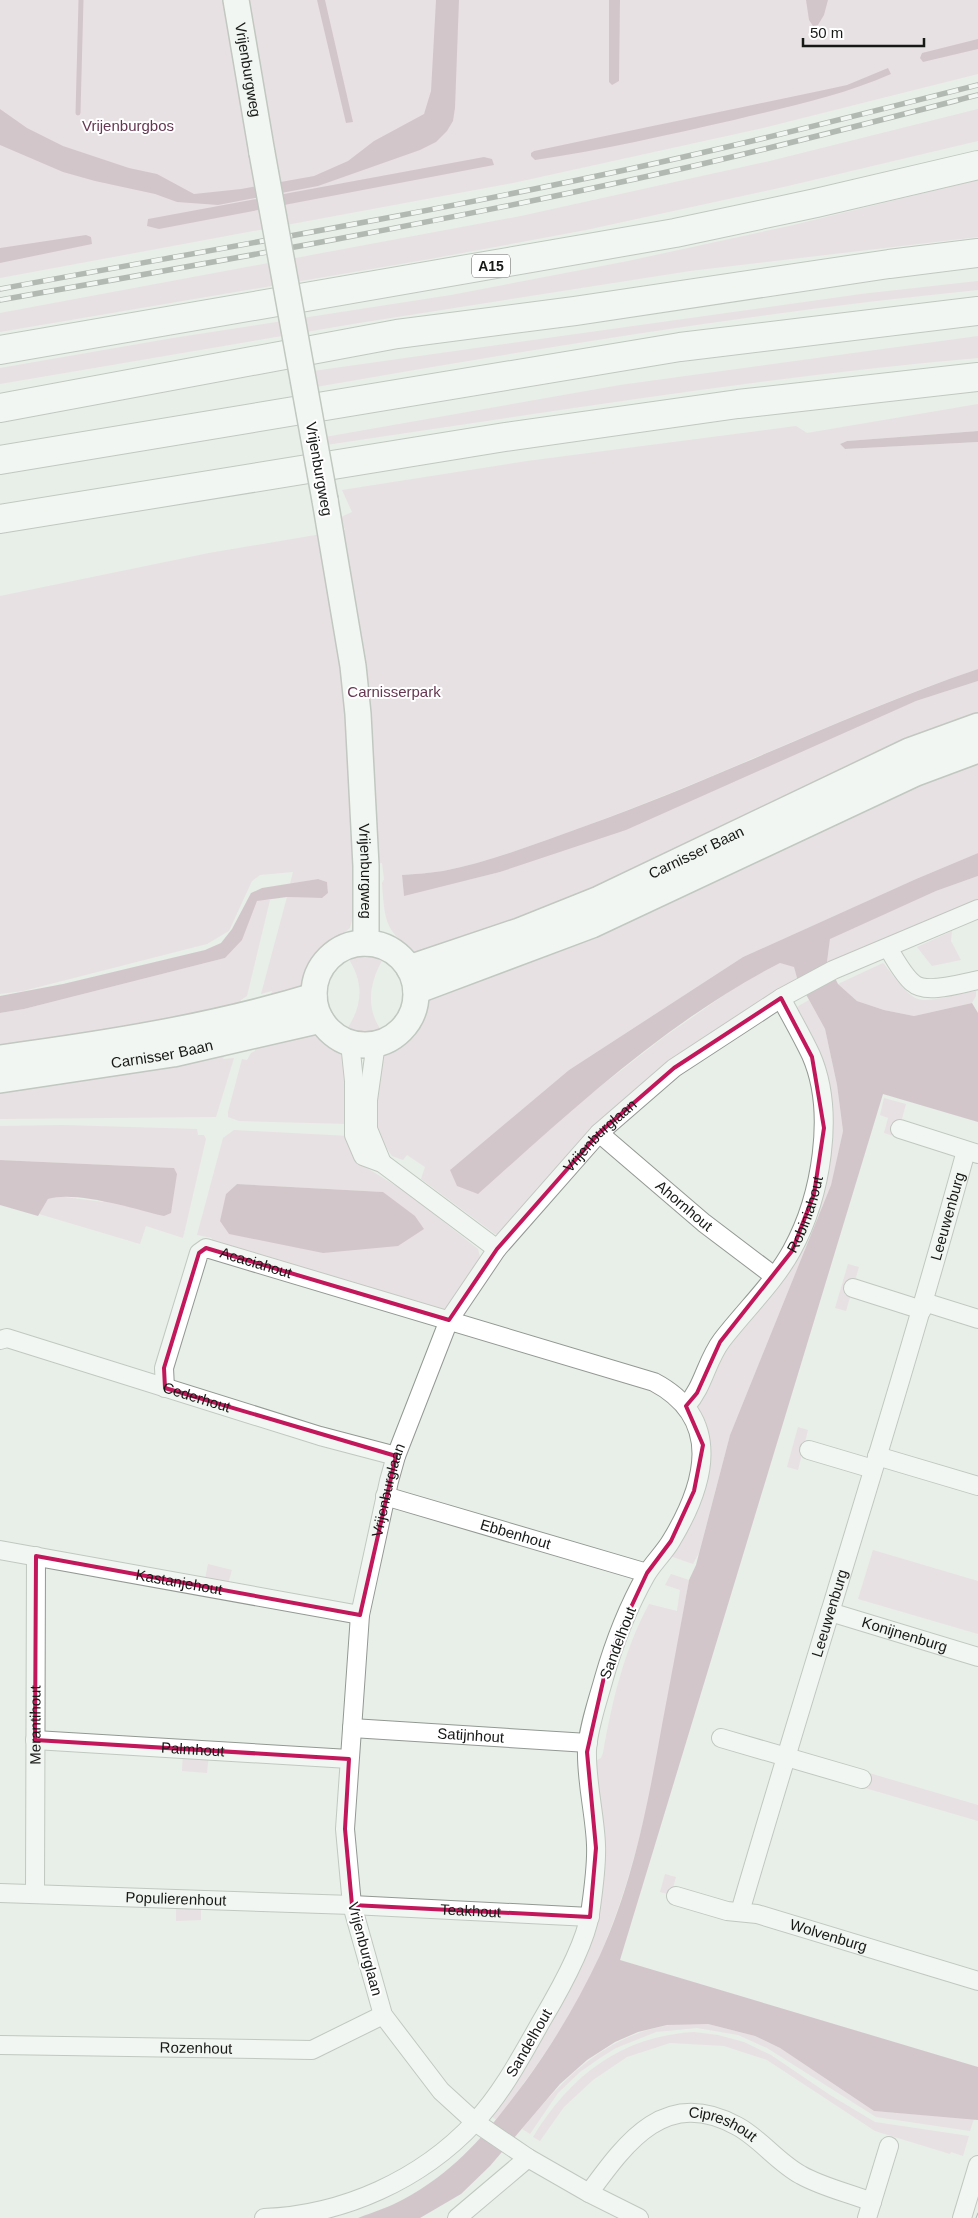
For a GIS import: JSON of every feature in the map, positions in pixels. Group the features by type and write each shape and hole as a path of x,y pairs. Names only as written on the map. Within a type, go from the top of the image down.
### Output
{"highway":[{"name":"A15","path":"0,350 675,233 816,203 978,165"},
{"path":"0,408 397,334 575,311 889,264 978,253"},
{"path":"0,460 680,347 978,311"},
{"path":"0,519 505,436 738,404 978,377"},
{"path":"0,499 333,463"}],"main road":[{"name":"Vrijenburgweg","path":"236,0 325,500 357,697 366,874 366,942"},
{"name":"Carnisser Baan","path":"412,979 519,932 599,900 909,751 978,726"},
{"name":"Carnisser Baan","path":"412,979 592,926 916,773 978,750"},
{"path":"366,942 376,944 395,953 412,979 413,1008 406,1024 387,1040 376,1044 350,1043 333,1034 321,1020 316,1008 314,996 318,973 332,954 343,948 366,942"},
{"name":"Carnisser Baan","path":"0,1058 67,1049 175,1030 314,996"},
{"name":"Carnisser Baan","path":"0,1080 173,1054 321,1020"}],"street":[{"name":"Vrijenburglaan","path":"639,2218 589,2193 528,2158 481,2126 441,2091 383,2015 352,1905 344,1829 360,1615 385,1496 396,1456 449,1320 497,1249 599,1133 674,1068 781,998 833,970 978,909"},
{"path":"888,948 912,983 922,988 934,988 978,980"},
{"name":"Robiniahout","path":"686,1406 697,1393 720,1342 792,1251 812,1202 822,1156 824,1128 821,1094 812,1057 781,998"},
{"path":"350,1043 356,1141 363,1156 382,1163 497,1249"},
{"path":"376,1044 368,1100 368,1129 382,1163"},
{"path":"900,1129 972,1152"},
{"name":"Ahornhout","path":"599,1133 704,1223 774,1276"},
{"name":"Leeuwenburg","path":"740,1912 875,1463 972,1152"},
{"name":"Acaciahout","path":"165,1388 164,1368 199,1253 206,1248 449,1320"},
{"path":"853,1288 978,1319"},
{"name":"Sandelhout","path":"264,2218 308,2214 357,2201 403,2179 481,2126 509,2078 553,2000 579,1946 590,1917 596,1848 587,1752 604,1677 618,1635 647,1573 671,1541 681,1521 701,1468 703,1444 696,1423 686,1406 670,1390 654,1382 449,1320"},
{"name":"Cederhout","path":"0,1340 6,1338 320,1436 396,1456"},
{"path":"809,1450 978,1486"},
{"name":"Ebbenhout","path":"385,1496 647,1573"},
{"name":"Kastanjehout","path":"0,1550 360,1615"},
{"name":"Merantihout","path":"35,1894 36,1556"},
{"name":"Konijnenburg","path":"830,1612 978,1657"},
{"name":"Satijnhout","path":"352,1728 588,1743"},
{"path":"721,1738 862,1779"},
{"name":"Palmhout","path":"35,1740 349,1759"},
{"name":"Populierenhout","path":"0,1893 352,1905"},
{"name":"Wolvenburg","path":"676,1896 727,1911 757,1914 978,1981"},
{"name":"Teakhout","path":"352,1905 590,1917"},
{"name":"Rozenhout","path":"0,2045 312,2050 383,2015"},
{"name":"Cipreshout","path":"589,2193 619,2151 654,2123 675,2113 700,2112 737,2126 800,2175 870,2210 889,2146"},
{"path":"456,2218 528,2158"},
{"path":"962,2218 978,2165"}],"highlighted area":[{"path":"781,998 812,1057 824,1128 814,1194 792,1251 720,1342 697,1393 686,1406 703,1445 694,1491 671,1541 647,1573 618,1635 604,1677 587,1752 596,1848 590,1917 352,1905 345,1829 349,1759 35,1740 36,1556 360,1615 396,1456 165,1388 164,1368 199,1253 206,1248 449,1320 497,1249 599,1133 674,1068"}],"green space":[{"name":"Vrijenburgbos","path":"0,0 978,0 978,74 763,128 513,183 0,278"},
{"path":"978,109 978,141 788,186 586,230 430,259 0,332 0,313 521,216 770,161"},
{"path":"978,180 978,237 690,271 359,323 0,384 0,368 173,338 451,295 628,261 789,226"},
{"path":"978,281 978,290 812,309 646,332 316,387 313,371 861,294"},
{"path":"978,336 978,358 733,385 326,445 325,437 620,385"},
{"name":"Carnisserpark","path":"978,404 978,431 847,441 840,444 845,449 978,442 978,669 831,725 686,787 588,825 498,857 462,867 438,872 402,875 404,895 500,872 916,701 978,681 978,726 662,867 420,956 400,940 389,926 384,908 382,863 357,866 353,917 350,928 319,953 300,988 268,1003 272,991 261,994 287,897 322,898 328,893 327,882 318,879 290,884 293,872 260,875 252,881 229,931 207,944 23,991 0,994 0,596 209,553 345,530 341,517 352,512 342,490 527,461 796,426 807,433"},
{"path":"978,759 978,853 743,957 569,1070 450,1170 583,1100 664,1037 740,984 780,963 794,966 797,978 667,1065 626,1097 594,1127 508,1230 501,1235 495,1234 421,1179 425,1167 407,1155 403,1160 392,1156 373,1128 379,1059 413,1031 429,998 810,830"},
{"path":"978,876 978,900 845,958 843,956 827,962 830,938 936,891"},
{"path":"262,899 270,900 247,996 241,1000 238,1011 0,1053 0,1013 24,1009 225,958 257,901"},
{"path":"952,931 951,941 961,960 932,966 917,947"},
{"path":"365,954 383,959 375,976 371,994 373,1012 381,1030 362,1033 347,1029 359,1002 357,976 348,958"},
{"path":"883,963 904,989 918,999 938,999 976,991 976,996 972,1003 914,1016 884,1010 857,1001 838,984"},
{"path":"809,1000 825,1029 837,1085 843,1131 831,1185 730,1435 699,1553 693,1564 667,1555 693,1503 696,1407 720,1355 786,1270 828,1132 795,1008"},
{"path":"311,1030 337,1049 346,1063 348,1124 239,1121 228,1117 242,1059 247,1060 251,1053 255,1051 258,1039"},
{"path":"228,1048 223,1059 234,1058 216,1117 0,1119 0,1090"},
{"path":"884,1098 906,1104 897,1137 884,1133 888,1118 880,1115"},
{"path":"63,1125 197,1129 198,1135 204,1135 206,1139 183,1238 146,1226 140,1244 39,1214 48,1199 57,1196 103,1202 174,1168 0,1160 0,1126"},
{"path":"234,1130 349,1136 362,1165 406,1192 478,1249 481,1261 451,1310 443,1312 210,1244 212,1238 197,1235 223,1138","holes":["237,1184 383,1192 226,1194"]},
{"path":"848,1264 859,1267 846,1311 835,1308"},
{"path":"798,1427 808,1430 798,1470 787,1467"},
{"path":"873,1550 978,1581 978,1634 858,1599"},
{"path":"208,1564 232,1570 228,1584 205,1579"},
{"path":"671,1574 689,1580 655,1769 633,1863 618,1908 591,1976 567,2019 497,2120 487,2114 588,1934 592,1763 601,1758 603,1753 620,1677 640,1622 649,1604 677,1611 680,1590 665,1585"},
{"path":"183,1753 209,1754 207,1773 182,1771"},
{"path":"869,1773 978,1805 978,1821 865,1788"},
{"path":"665,1874 676,1877 671,1895 660,1892"},
{"path":"176,1905 201,1905 201,1920 176,1921"},
{"path":"686,2023 708,2024 755,2036 780,2048 874,2111 974,2119 970,2131 876,2117 767,2048 738,2035 697,2028 656,2032 616,2048 580,2072 558,2093 530,2134 522,2129 556,2090 574,2073 613,2045 635,2034 659,2027"},
{"path":"694,2032 718,2035 744,2042 771,2055 830,2095 875,2122 969,2136 963,2156 951,2152 950,2154 875,2131 767,2060 724,2046 670,2043 627,2057 593,2080 564,2107 540,2141 533,2137 564,2095 600,2063 621,2051 643,2042 668,2035"}],"shaded area":[{"path":"317,0 325,0 353,122 346,123"},
{"path":"436,0 459,0 455,108 453,121 447,131 436,142 420,150 318,186 218,205 177,202 155,194 63,172 0,145 0,109 27,128 63,146 129,168 157,174 194,194 241,189 314,176 348,161 374,141 424,114 431,91"},
{"path":"609,0 620,0 619,81 612,85 609,82"},
{"path":"806,0 828,0 824,15 818,25 813,26 809,20"},
{"path":"978,39 978,49 923,62 920,58 922,53"},
{"path":"888,68 891,74 872,82 794,106 610,147 535,160 531,156 531,153 534,151 847,85"},
{"path":"484,157 492,159 494,165 159,229 147,226 148,219"},
{"path":"86,235 91,237 92,244 0,263 0,248"},
{"path":"978,431 978,442 845,449 840,444 847,441"},
{"path":"978,669 978,681 916,701 626,830 500,872 404,896 402,875 438,872 498,857 637,807 880,706"},
{"path":"978,853 978,876 936,891 830,939 827,962 838,984 857,1001 884,1010 914,1016 972,1003 978,1013 978,1122 883,1094 620,1960 978,2067 978,2120 874,2111 780,2048 755,2036 708,2024 667,2025 638,2032 615,2042 587,2060 560,2084 490,2166 461,2194 420,2218 358,2218 404,2199 423,2188 457,2162 471,2148 525,2082 546,2052 584,1988 612,1928 622,1900 645,1813 689,1580 696,1565 730,1435 831,1185 843,1131 837,1085 825,1029 797,978 794,967 780,963 699,1011 660,1039 585,1099 478,1194 457,1186 450,1170 569,1070 743,957"},
{"path":"318,879 327,882 328,893 322,898 287,897 257,901 242,940 225,958 24,1009 0,1013 0,996 63,984 205,950 221,943 232,929 251,893 262,888"},
{"path":"0,1160 174,1168 177,1174 171,1213 164,1216 105,1202 73,1197 48,1199 38,1216 0,1205"},
{"path":"237,1184 383,1192 415,1216 424,1229 398,1246 323,1253 229,1234 220,1221 226,1194"}],"waterway":[{"path":"78,113 81,0"}],"tram line":[{"path":"976,2218 978,2213"}],"railway":[{"path":"0,289 374,220 645,166 978,85"},
{"path":"0,300 339,239 508,206 676,170 978,95"}]}
